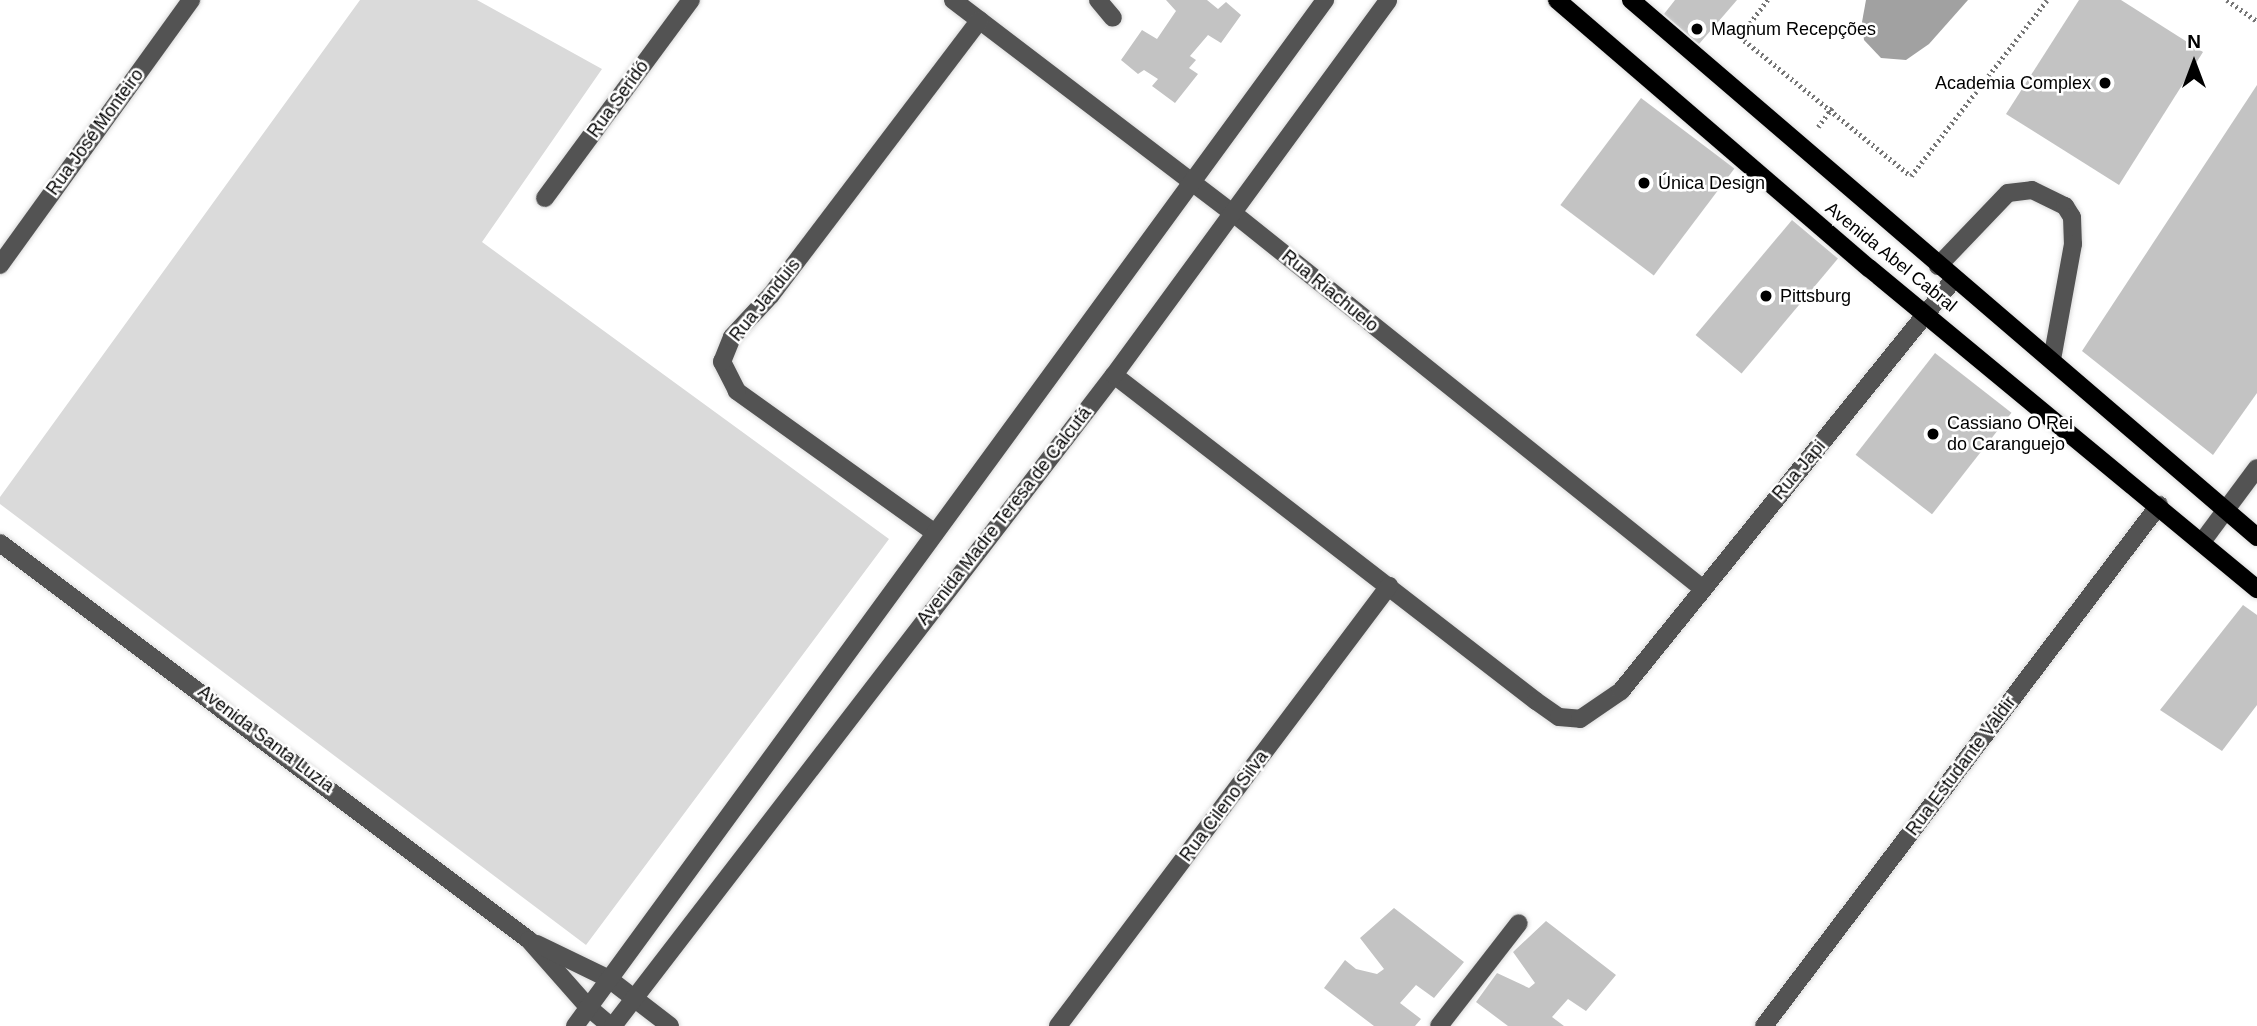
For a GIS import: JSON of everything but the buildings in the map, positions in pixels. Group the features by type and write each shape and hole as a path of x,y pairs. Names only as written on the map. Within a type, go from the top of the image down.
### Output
{"main road":[{"name":"Avenida Abel Cabral","path":"1557,0 2257,589"},
{"name":"Avenida Abel Cabral","path":"1631,0 2257,537"}],"street":[{"name":"Rua José Monteiro","path":"0,265 191,0"},
{"name":"Rua Seridó","path":"545,198 691,0"},
{"name":"Rua Riachuelo","path":"953,0 1233,214 1702,588"},
{"path":"1098,0 1113,18"},
{"path":"575,1026 1189,182 1325,0"},
{"name":"Avenida Madre Teresa de Calcutá","path":"612,1026 1114,374 1388,0"},
{"name":"Rua Janduis","path":"935,533 737,391 722,362 732,337 771,295 980,20"},
{"path":"1938,266 2008,193 2032,190 2065,206 2072,217 2073,244 2052,359"},
{"name":"Rua Japi","path":"1114,374 1559,717 1580,719 1600,709 1646,662 1702,588 1954,279"},
{"path":"2202,542 2257,468"},
{"name":"Rua Estudante Valdir","path":"1764,1026 2159,506"},
{"name":"Avenida Santa Luzia","path":"0,543 529,940 609,979 670,1026"},
{"name":"Rua Cileno Silva","path":"1058,1026 1389,586"},
{"path":"1439,1026 1519,923"},
{"name":"Avenida Santa Luzia","path":"529,940 588,1007 612,1026"}],"path":[{"path":"1768,0 1740,37 1911,176 2047,0"},
{"path":"2227,0 2257,21"}],"shaded area":[{"path":"360,0 477,0 602,69 482,242 889,539 586,945 0,504 0,497"},
{"path":"1866,0 1968,0 1929,44 1906,60 1881,58 1864,40 1862,22"}],"place":[{"name":"Magnum Recepções","path":"1697,29"},
{"name":"Academia Complex","path":"2105,83"},
{"name":"Única Design","path":"1644,183"},
{"name":"Pittsburg","path":"1766,296"},
{"name":"Cassiano O Rei do Caranguejo","path":"1933,434"}]}
